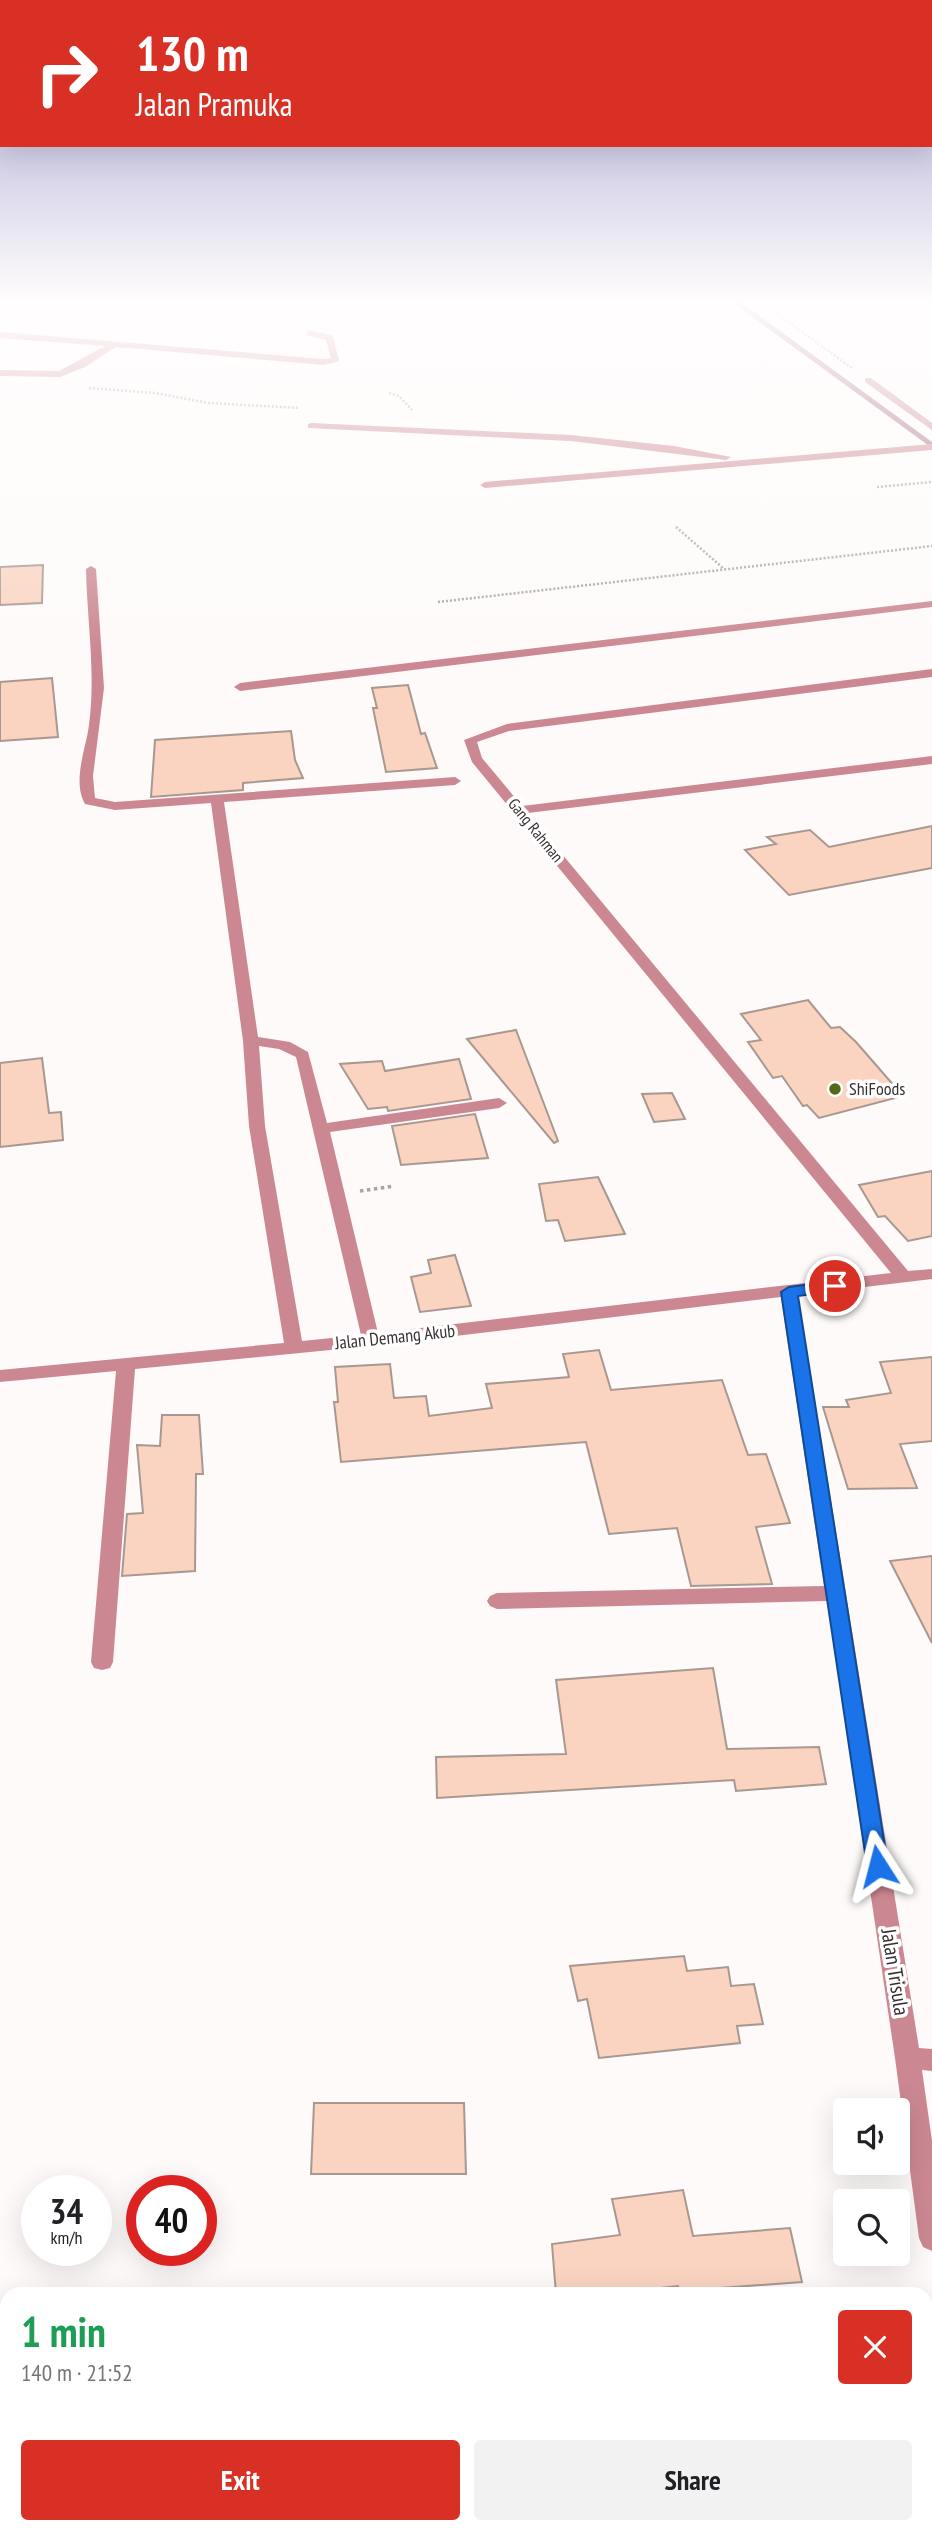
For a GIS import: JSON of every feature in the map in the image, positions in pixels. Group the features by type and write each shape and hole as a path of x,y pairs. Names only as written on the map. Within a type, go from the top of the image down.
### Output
{"street":[{"path":"311,426 508,432 641,442 750,462"},
{"path":"485,485 932,447"},
{"path":"91,569 97,706 87,796 97,804 115,806 217,800 455,781"},
{"path":"240,687 932,604"},
{"name":"Gang Rahman","path":"905,1279 476,759 470,740 507,728 932,673"},
{"path":"520,810 932,760"},
{"path":"217,800 251,1041 257,1126 294,1346"},
{"path":"251,1041 279,1043 303,1055 371,1340"},
{"path":"320,1129 499,1103"},
{"name":"Jalan Demang Akub","path":"0,1376 371,1340 932,1274"},
{"name":"Jalan Trisula","path":"789,1292 834,1593 920,2059 932,2238"},
{"path":"102,1662 126,1363"},
{"path":"497,1601 834,1593"}],"path":[{"path":"311,426 314,417"},
{"path":"877,487 932,482"},
{"path":"676,527 724,569"},
{"path":"438,602 932,546"}],"building":[{"path":"43,565 42,603 0,605 0,567"},
{"path":"52,678 58,737 0,741 0,682"},
{"path":"408,685 421,734 425,733 437,768 386,772 373,708 377,708 372,688"},
{"path":"291,731 295,760 303,778 243,783 243,790 151,797 155,740"},
{"path":"932,826 932,868 789,895 745,850 776,844 767,837 810,830 829,847"},
{"path":"808,1000 831,1028 840,1027 856,1042 903,1096 819,1118 807,1105 803,1106 782,1076 773,1078 748,1042 761,1040 741,1014"},
{"path":"516,1030 558,1141 554,1143 467,1039"},
{"path":"42,1058 49,1113 61,1112 63,1140 0,1147 0,1063"},
{"path":"459,1059 471,1099 388,1111 387,1107 368,1109 340,1064 382,1061 385,1071"},
{"path":"672,1093 685,1119 654,1122 642,1094"},
{"path":"475,1114 488,1158 401,1165 392,1126"},
{"path":"932,1171 932,1236 908,1241 885,1216 878,1217 859,1185"},
{"path":"598,1177 625,1234 565,1241 558,1220 546,1221 539,1184"},
{"path":"455,1255 471,1306 420,1312 411,1277 431,1273 428,1260"},
{"path":"599,1350 611,1390 722,1380 748,1455 766,1454 790,1523 756,1527 772,1584 691,1586 677,1528 609,1534 586,1442 341,1462 334,1402 338,1402 335,1367 390,1364 394,1398 426,1396 429,1416 492,1408 486,1384 569,1377 563,1354"},
{"path":"932,1357 932,1441 900,1444 917,1488 848,1489 823,1407 849,1407 846,1400 891,1393 880,1362"},
{"path":"162,1415 199,1415 203,1474 196,1474 195,1571 122,1576 127,1514 143,1513 137,1445 160,1446"},
{"path":"932,1556 932,1643 890,1561"},
{"path":"713,1668 727,1749 819,1747 826,1784 736,1791 734,1780 437,1798 436,1757 566,1754 556,1680"},
{"path":"684,1956 687,1971 728,1967 731,1986 754,1984 763,2024 737,2026 740,2043 599,2058 587,1999 578,2001 570,1966"},
{"path":"314,2103 464,2103 466,2174 311,2174"},
{"path":"683,2190 693,2236 790,2228 802,2282 734,2287 555,2287 552,2244 620,2235 612,2199"}],"waterway":[{"path":"894,417 932,445"}],"place":[{"name":"ShiFoods","path":"835,1089"}],"route":[{"path":"835,1286 789,1292 878,1866"}]}
